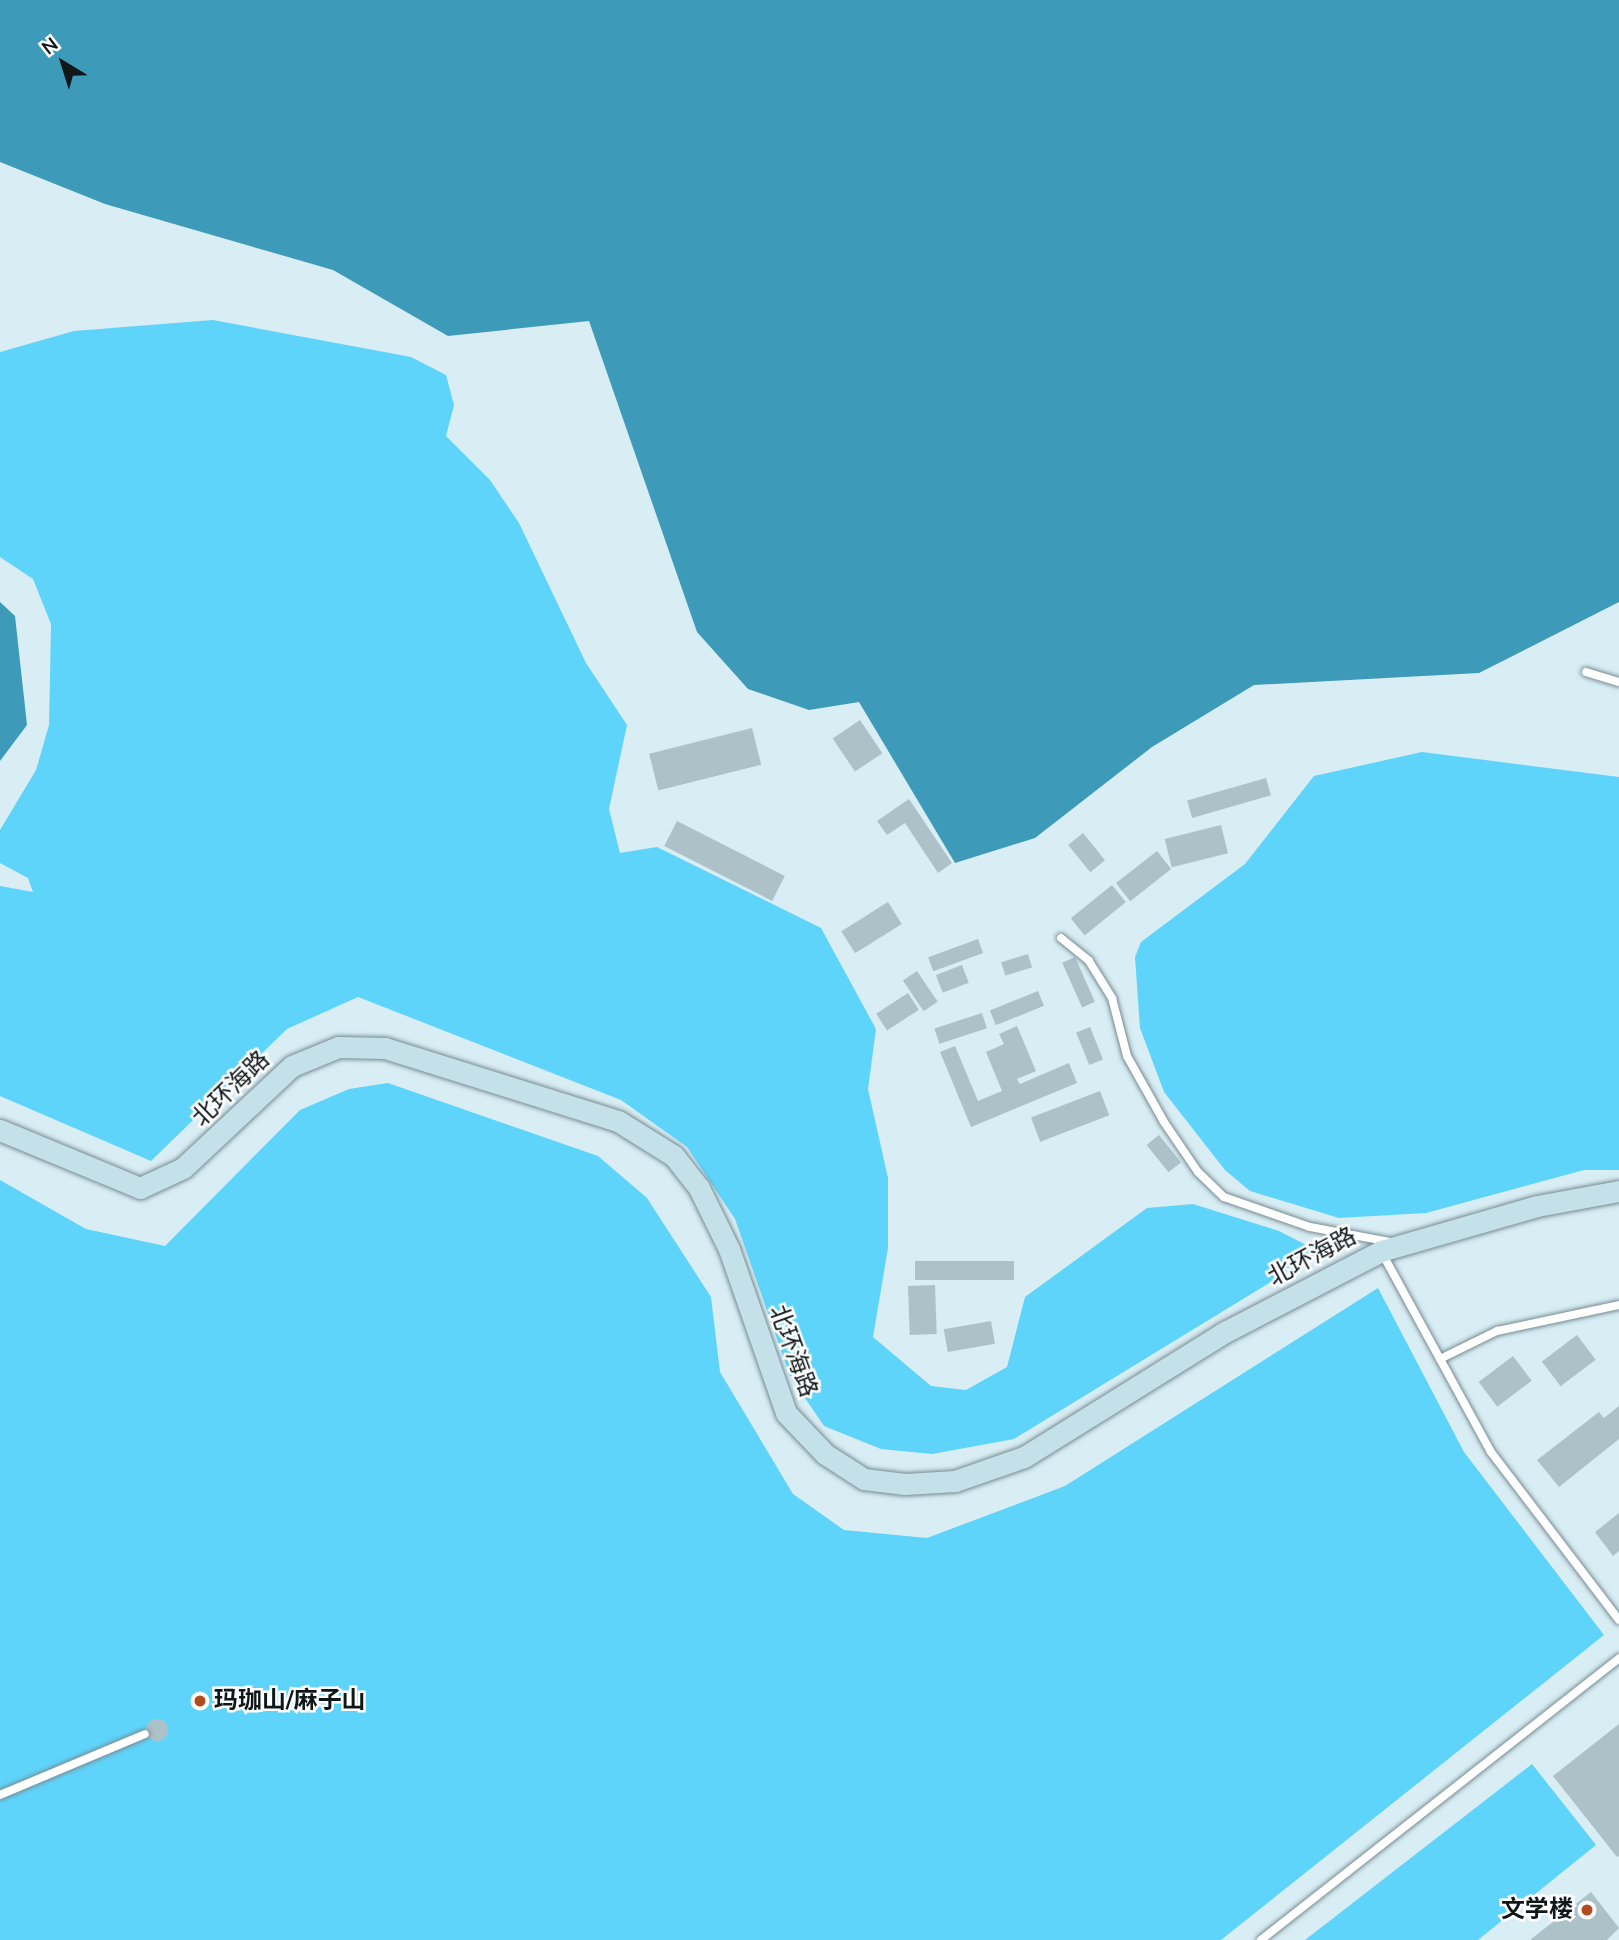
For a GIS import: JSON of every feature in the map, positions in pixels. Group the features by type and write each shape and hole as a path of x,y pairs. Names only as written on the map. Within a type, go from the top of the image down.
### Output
{"main road":[{"name":"北环海路","path":"0,1130 140,1188 183,1168 292,1066 338,1047 385,1048 618,1121 674,1156 699,1188 729,1249 786,1413 825,1454 864,1479 905,1484 955,1481 1024,1457 1225,1332 1381,1251 1537,1206 1619,1191"}],"lane":[{"path":"1586,672 1619,682"},
{"path":"1061,938 1089,961 1112,998 1127,1056 1158,1111 1198,1172 1224,1197 1310,1227 1404,1245"},
{"path":"1381,1251 1491,1452 1619,1620"},
{"path":"1440,1359 1497,1331 1619,1305"},
{"path":"1261,1940 1619,1658"},
{"path":"0,1795 145,1734"}],"shaded area":[{"path":"0,0 1619,0 1619,602 1479,673 1254,685 1152,747 1035,838 955,863 859,702 809,710 748,689 697,632 589,321 448,336 333,270 105,204 0,162"},
{"path":"213,320 411,357 446,375 454,405 446,436 490,480 519,523 586,663 627,725 609,809 620,853 657,847 821,928 876,1029 868,1089 888,1178 888,1248 873,1337 931,1386 966,1390 1007,1367 1025,1297 1147,1208 1193,1204 1279,1231 1320,1252 1014,1439 932,1454 881,1449 824,1426 790,1376 735,1219 687,1147 621,1100 358,997 287,1029 151,1161 0,1096 0,886 33,892 28,878 0,863 0,830 36,770 49,725 51,624 33,579 0,557 0,352 74,331"},
{"path":"0,602 15,616 27,725 0,761"},
{"path":"1422,752 1619,777 1619,1170 1584,1170 1426,1213 1339,1218 1250,1191 1225,1170 1164,1092 1140,1028 1135,957 1141,942 1245,864 1314,776"},
{"path":"388,1083 598,1156 647,1198 711,1297 720,1372 793,1494 844,1530 927,1538 1065,1486 1378,1288 1464,1452 1604,1635 1221,1940 0,1940 0,1180 86,1229 165,1246 300,1110 349,1089"},
{"path":"1532,1764 1596,1845 1478,1940 1305,1940"}],"building":[{"path":"860,720 882,753 855,772 833,738"},
{"path":"752,728 761,765 658,791 649,754"},
{"path":"1266,778 1271,795 1192,818 1187,801"},
{"path":"909,799 952,863 938,873 905,823 887,835 877,821"},
{"path":"677,821 785,876 772,901 664,846"},
{"path":"1221,825 1228,853 1172,867 1165,839"},
{"path":"1083,833 1105,860 1090,872 1068,845"},
{"path":"1157,851 1171,869 1130,901 1116,883"},
{"path":"1112,885 1126,902 1085,935 1071,918"},
{"path":"888,902 902,924 855,953 841,931"},
{"path":"978,939 983,953 933,971 928,957"},
{"path":"1028,954 1032,967 1005,976 1001,962"},
{"path":"1075,957 1095,1002 1082,1007 1062,963"},
{"path":"962,965 969,983 943,993 936,975"},
{"path":"917,971 938,1002 924,1011 903,981"},
{"path":"1038,991 1044,1006 996,1025 990,1010"},
{"path":"908,993 919,1010 887,1030 876,1014"},
{"path":"982,1013 987,1028 939,1044 934,1028"},
{"path":"1017,1026 1036,1071 1017,1079 1020,1084 1069,1063 1077,1083 971,1127 940,1052 955,1046 978,1101 1002,1091 986,1052 1004,1044 999,1034"},
{"path":"1090,1027 1103,1059 1089,1065 1076,1033"},
{"path":"1100,1091 1109,1115 1040,1142 1031,1118"},
{"path":"1159,1135 1181,1162 1169,1172 1147,1145"},
{"path":"915,1261 1014,1261 1014,1280 915,1280"},
{"path":"935,1285 937,1334 910,1335 908,1286"},
{"path":"991,1321 995,1344 948,1352 944,1329"},
{"path":"1577,1335 1596,1360 1561,1386 1542,1361"},
{"path":"1513,1356 1532,1381 1497,1407 1479,1382"},
{"path":"1619,1406 1619,1439 1559,1487 1537,1460 1599,1412 1604,1418"},
{"path":"1619,1513 1619,1551 1613,1556 1595,1532"},
{"path":"157,1719 167,1726 168,1730 161,1740 157,1741 147,1734 146,1730 153,1720"},
{"path":"1619,1724 1619,1856 1617,1857 1553,1776"},
{"name":"文学楼","path":"1591,1892 1619,1928 1607,1940 1530,1940"}],"place":[{"name":"玛珈山/麻子山","path":"200,1701"},
{"name":"文学楼","path":"1587,1910"}]}
